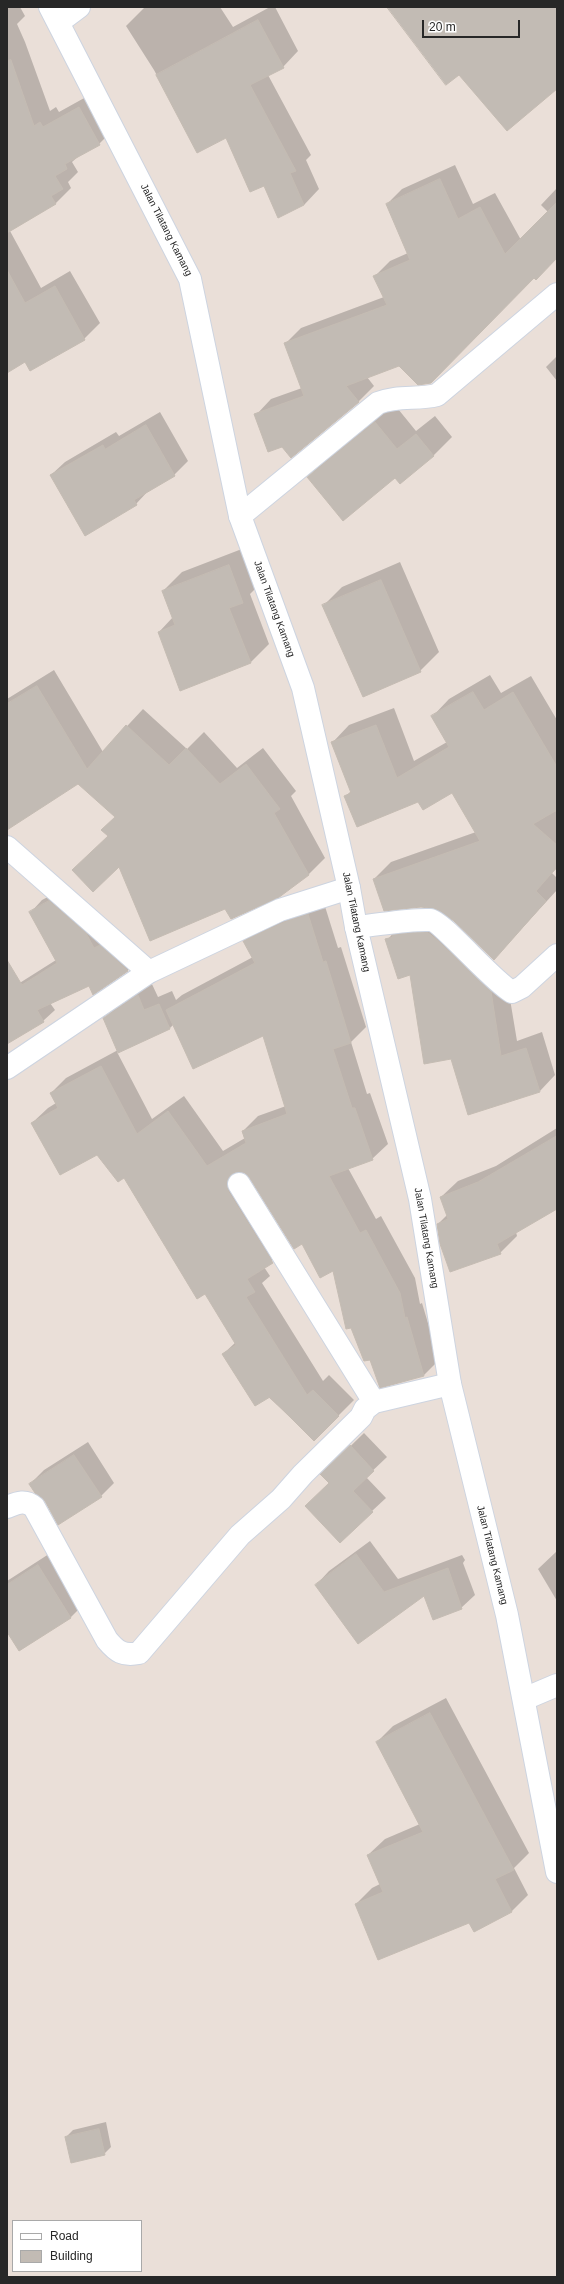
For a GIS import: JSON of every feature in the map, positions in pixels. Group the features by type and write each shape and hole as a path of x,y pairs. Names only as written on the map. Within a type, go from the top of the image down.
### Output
{"street":[{"path":"54,15 79,7"},
{"name":"Jalan Tilatang Kamang","path":"54,15 190,279 240,516 303,688 349,888 356,927 420,1198 450,1384 507,1615 557,1872"},
{"path":"240,516 378,403 390,398 426,398 437,395 557,294"},
{"path":"7,847 149,972"},
{"path":"7,1068 149,972 280,910 349,888"},
{"path":"356,927 431,920 442,926 481,967 503,987 512,992 522,987 557,955"},
{"path":"239,1184 374,1402"},
{"path":"7,1507 21,1502 29,1502 34,1507 107,1640 115,1650 126,1656 139,1653 240,1535 281,1499 374,1402 450,1384"},
{"path":"524,1699 557,1685"}],"building":[{"path":"387,7 557,7 557,89 507,131 459,75 446,85"},
{"path":"258,20 284,68 250,85 296,171 290,173 304,205 278,218 264,186 250,192 226,138 197,153 156,75"},
{"path":"11,60 34,126 40,122 43,127 79,107 100,145 65,164 67,169 55,176 63,189 51,196 56,204 7,233 7,61"},
{"path":"440,179 458,219 480,207 505,254 557,202 557,258 536,280 534,278 431,383 418,385 399,366 346,386 359,402 291,458 282,447 268,452 254,414 304,396 284,343 387,305 373,276 410,260 386,204"},
{"path":"7,270 25,303 55,286 85,340 30,371 25,362 7,373"},
{"path":"375,422 397,449 416,434 434,456 400,484 395,478 343,521 307,477"},
{"path":"146,425 175,476 134,500 137,505 85,536 50,475 103,445 105,449"},
{"path":"229,565 243,603 229,608 251,663 180,691 158,632 175,625 162,591"},
{"path":"381,580 421,672 363,697 322,605"},
{"path":"37,686 87,769 126,725 169,765 186,748 220,784 246,764 280,809 274,813 309,875 278,898 231,919 225,909 150,941 119,867 93,892 72,870 108,836 101,830 115,817 78,784 7,830 7,704"},
{"path":"473,692 484,710 513,692 557,767 557,810 533,824 557,845 557,867 536,891 546,901 494,960 454,921 435,909 421,907 384,911 373,879 480,841 452,793 423,810 418,802 357,827 344,796 351,793 331,742 376,725 397,778 449,747 431,716"},
{"path":"49,901 86,933 94,948 100,945 128,971 93,995 89,986 37,1010 44,1022 7,1044 7,960 22,985 57,963 29,912"},
{"path":"308,914 323,962 326,961 351,1043 333,1049 352,1108 355,1108 373,1160 329,1176 360,1233 366,1230 400,1293 405,1318 407,1317 424,1376 380,1388 370,1360 364,1361 351,1328 346,1329 333,1271 320,1278 302,1244 294,1249 249,1177 245,1173 233,1173 228,1178 228,1191 273,1263 247,1279 255,1292 246,1297 307,1395 313,1390 339,1416 314,1441 270,1397 255,1406 222,1354 236,1345 205,1294 197,1299 124,1178 118,1182 97,1155 60,1175 31,1123 58,1108 50,1093 101,1066 137,1134 168,1111 207,1166 246,1143 242,1131 287,1114 263,1036 193,1069 166,1010 255,963 243,941 285,922"},
{"path":"427,932 437,940 491,991 501,1056 526,1048 540,1092 468,1115 451,1059 424,1064 410,975 398,979 385,939 393,937 392,935"},
{"path":"138,995 144,1010 159,1004 170,1029 118,1053 103,1018"},
{"path":"557,1136 557,1209 497,1244 501,1254 450,1272 440,1244 437,1224 448,1219 440,1197 478,1182"},
{"path":"350,1445 374,1471 353,1491 373,1512 340,1543 305,1506 329,1483 320,1474"},
{"path":"74,1455 102,1497 58,1525 45,1501 35,1493 29,1484"},
{"path":"356,1554 384,1592 448,1568 462,1609 433,1620 424,1596 358,1644 315,1585"},
{"path":"38,1565 71,1618 19,1651 7,1632 7,1585"},
{"path":"430,1713 514,1870 495,1879 512,1912 474,1932 469,1923 378,1960 355,1904 383,1892 367,1855 423,1832 376,1742"},
{"path":"99,2129 105,2155 71,2163 65,2137"}]}
